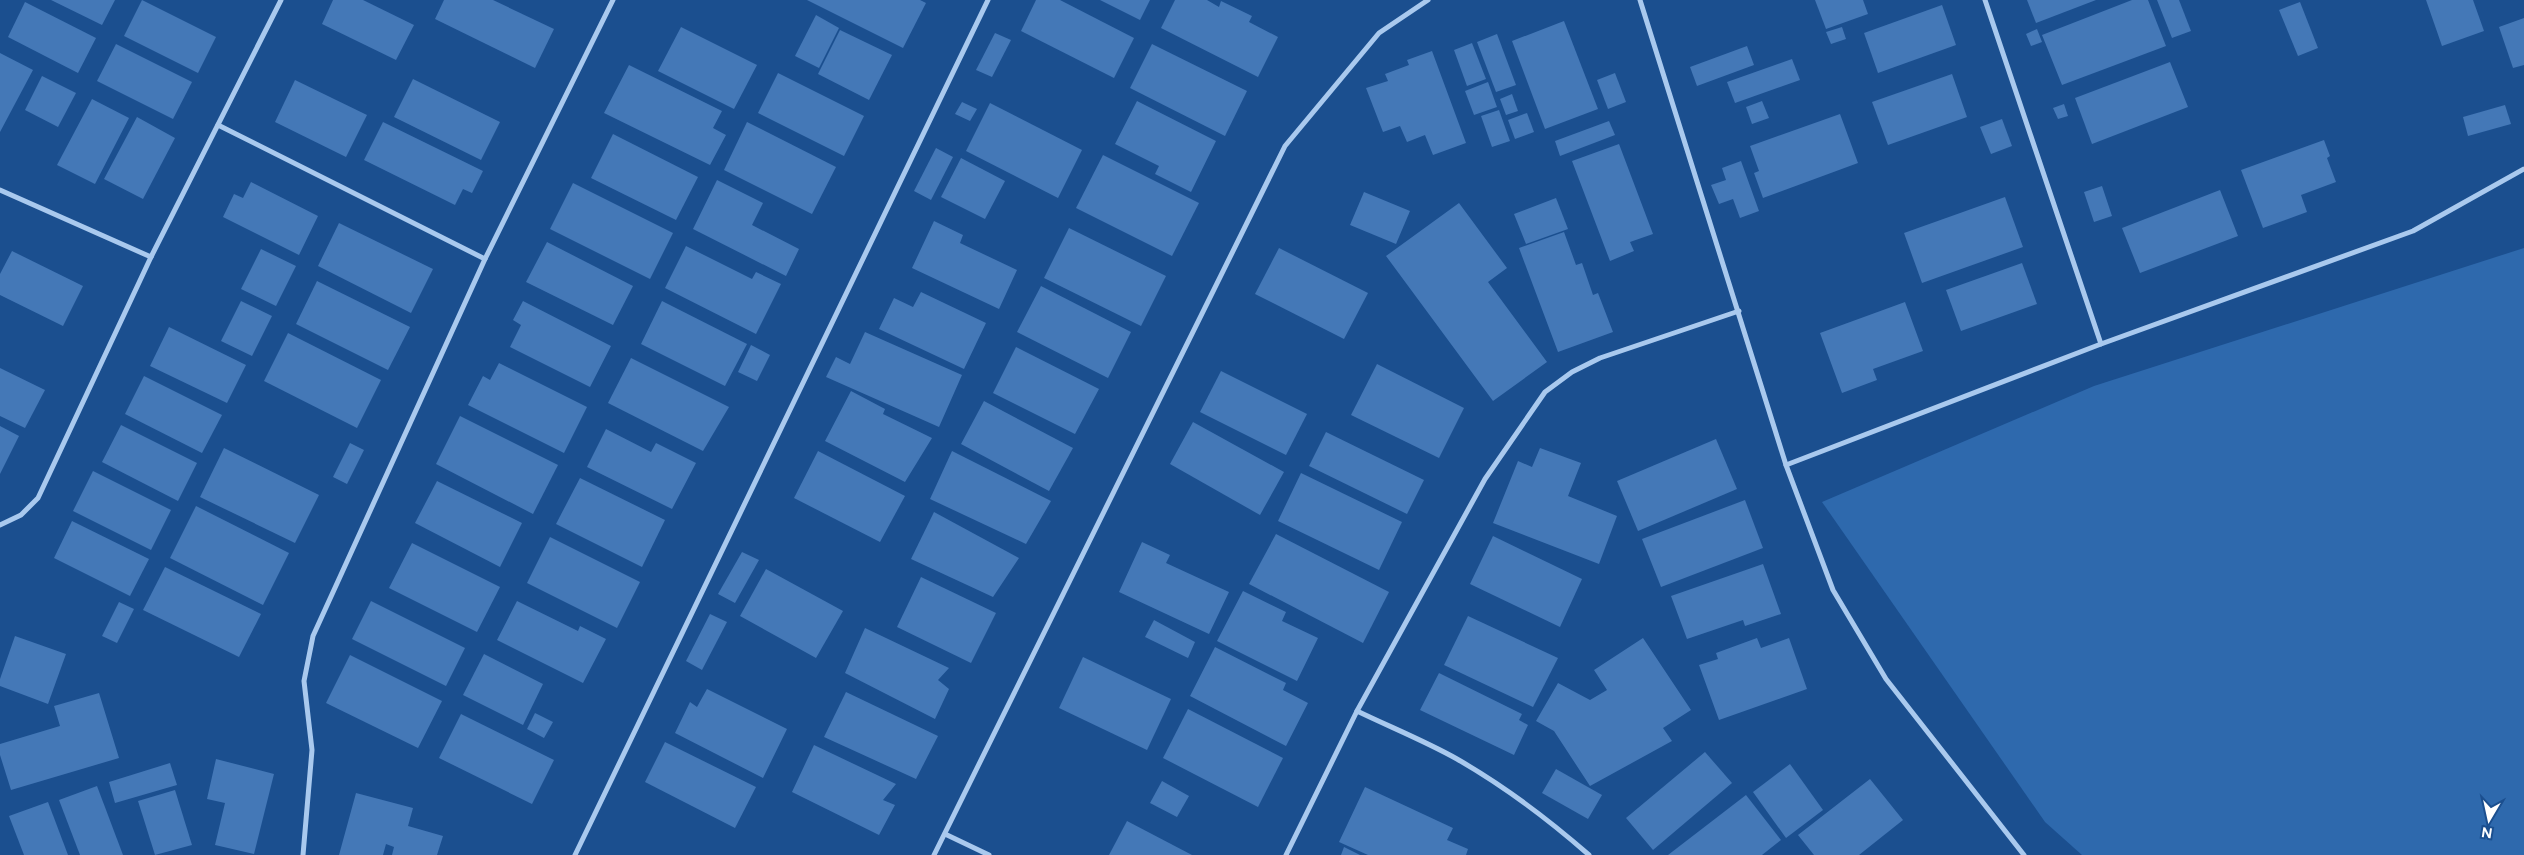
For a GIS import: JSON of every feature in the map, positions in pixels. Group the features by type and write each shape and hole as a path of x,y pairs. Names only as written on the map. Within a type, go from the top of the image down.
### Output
{"street":[{"path":"0,525 21,515 38,498 151,257 281,0"},
{"path":"304,855 312,750 304,682 313,636 485,258 612,0"},
{"path":"575,855 988,0"},
{"path":"934,855 1285,146 1378,32 1428,0"},
{"path":"1640,0 1786,465 1832,590 1886,679 2024,855"},
{"path":"1985,0 2101,344"},
{"path":"218,125 485,258"},
{"path":"1786,465 2101,344 2413,231 2524,169"},
{"path":"0,190 151,257"},
{"path":"1286,855 1357,711 1447,551 1485,479 1545,392 1572,372 1600,358 1738,311"},
{"path":"1357,711 1456,758 1512,794 1560,829 1589,855"},
{"path":"945,834 989,855"}],"shaded area":[{"path":"2524,248 2524,855 2082,855 2045,822 1822,502 2094,386"}],"building":[{"path":"51,0 115,0 102,25"},
{"path":"142,0 216,37 198,73 124,36"},
{"path":"333,0 363,0 414,25 396,60 322,24"},
{"path":"444,0 493,0 554,29 535,68 435,19"},
{"path":"807,0 920,0 926,3 903,48"},
{"path":"1036,0 1060,0 1134,38 1114,78 1021,31"},
{"path":"1100,0 1150,0 1140,20"},
{"path":"1175,0 1207,0 1219,7 1221,1 1252,16 1249,22 1278,37 1258,77 1161,28"},
{"path":"1815,0 1863,0 1868,14 1826,29"},
{"path":"2027,0 2096,0 2036,23"},
{"path":"2132,0 2148,0 2166,46 2062,85 2042,35"},
{"path":"2157,0 2179,0 2191,31 2172,38"},
{"path":"2426,0 2473,0 2484,31 2442,46"},
{"path":"25,2 96,38 78,73 8,37"},
{"path":"2300,2 2318,48 2298,56 2279,10"},
{"path":"1942,5 1956,45 1878,73 1864,33"},
{"path":"816,15 839,28 819,68 795,56"},
{"path":"2524,18 2524,65 2513,68 2499,27"},
{"path":"1564,21 1598,109 1545,129 1512,41"},
{"path":"681,27 757,65 734,109 658,71"},
{"path":"1842,27 1846,39 1831,44 1826,32"},
{"path":"2037,29 2042,42 2031,46 2026,34"},
{"path":"840,30 892,55 869,100 818,74"},
{"path":"995,33 1011,40 992,77 976,70"},
{"path":"1497,34 1516,85 1496,92 1477,42"},
{"path":"1472,43 1486,79 1467,86 1454,50"},
{"path":"116,44 192,82 173,119 97,81"},
{"path":"1152,44 1247,91 1225,136 1130,88"},
{"path":"1747,46 1754,65 1697,86 1690,67"},
{"path":"1432,51 1466,143 1433,155 1425,135 1407,142 1400,126 1383,132 1366,88 1388,81 1385,74 1409,65 1407,60"},
{"path":"0,53 33,70 0,132"},
{"path":"1792,59 1800,80 1735,103 1727,82"},
{"path":"2170,62 2188,107 2092,144 2075,98"},
{"path":"629,65 722,111 713,128 726,135 710,165 604,113"},
{"path":"778,73 864,116 844,156 758,113"},
{"path":"1615,73 1626,102 1608,109 1597,80"},
{"path":"1952,74 1967,117 1888,145 1872,102"},
{"path":"42,76 76,93 58,127 25,110"},
{"path":"413,79 500,122 481,160 394,117"},
{"path":"295,80 367,115 346,157 275,122"},
{"path":"1488,82 1497,107 1474,115 1465,91"},
{"path":"1512,94 1518,111 1506,115 1500,99"},
{"path":"92,99 129,118 95,184 57,165"},
{"path":"1137,101 1216,141 1191,192 1155,174 1159,166 1115,144"},
{"path":"1762,101 1769,118 1752,124 1746,107"},
{"path":"962,102 977,109 970,121 955,114"},
{"path":"990,103 1082,150 1058,198 966,151"},
{"path":"2064,104 2068,116 2058,119 2053,108"},
{"path":"2505,105 2511,124 2468,136 2463,117"},
{"path":"1499,110 1510,141 1492,147 1481,116"},
{"path":"1527,113 1534,132 1515,139 1508,120"},
{"path":"1840,114 1858,163 1763,198 1754,173 1759,171 1750,146"},
{"path":"137,117 175,138 143,199 104,179"},
{"path":"2002,119 2012,146 1991,154 1980,127"},
{"path":"1609,121 1615,135 1560,156 1555,141"},
{"path":"383,122 483,171 472,193 463,189 455,205 364,160"},
{"path":"747,122 836,167 812,214 724,170"},
{"path":"613,134 698,177 676,220 591,178"},
{"path":"2324,140 2330,156 2327,158 2336,182 2301,195 2307,212 2263,228 2241,170"},
{"path":"1619,144 1653,234 1630,242 1634,251 1610,261 1572,161"},
{"path":"936,148 953,157 931,200 914,191"},
{"path":"1103,155 1199,203 1172,256 1076,208"},
{"path":"961,158 1005,181 985,219 941,197"},
{"path":"1741,161 1759,211 1740,218 1733,199 1719,204 1711,185 1726,180 1722,168"},
{"path":"717,180 763,203 752,225 799,249 786,276 693,229"},
{"path":"251,182 318,216 299,255 223,217 234,194 243,198"},
{"path":"573,183 673,233 650,279 550,229"},
{"path":"2102,186 2112,216 2094,222 2084,192"},
{"path":"2220,190 2238,236 2140,273 2122,228"},
{"path":"1364,192 1410,211 1396,244 1350,225"},
{"path":"2005,197 2023,247 1922,283 1904,233"},
{"path":"1556,198 1568,229 1526,244 1514,214"},
{"path":"1459,203 1507,268 1488,282 1547,362 1493,401 1386,256"},
{"path":"934,221 963,235 960,243 1017,270 999,309 912,268"},
{"path":"339,223 433,269 411,313 318,266"},
{"path":"1069,228 1166,276 1141,326 1044,278"},
{"path":"1564,232 1576,265 1582,263 1593,295 1598,293 1613,332 1558,352 1519,248"},
{"path":"547,242 633,286 613,325 526,282"},
{"path":"686,246 752,279 756,272 781,284 756,334 665,288"},
{"path":"1279,248 1368,293 1344,339 1255,294"},
{"path":"261,249 296,266 276,306 241,289"},
{"path":"12,251 83,286 63,326 0,295 0,274"},
{"path":"2022,263 2037,304 1961,331 1946,290"},
{"path":"317,281 410,327 388,370 296,324"},
{"path":"1041,286 1131,332 1108,378 1017,332"},
{"path":"921,292 986,323 964,369 879,329 894,298 913,307"},
{"path":"241,301 272,316 252,356 221,341"},
{"path":"523,301 611,346 590,387 510,347 521,325 513,320"},
{"path":"662,301 747,344 725,386 641,344"},
{"path":"1905,302 1923,351 1873,369 1877,380 1842,393 1820,333"},
{"path":"169,327 246,365 227,403 150,366"},
{"path":"865,332 962,375 939,427 826,377 836,357 850,364"},
{"path":"288,333 381,380 357,428 264,381"},
{"path":"751,345 770,355 757,381 738,372"},
{"path":"1016,347 1099,389 1075,434 993,393"},
{"path":"631,358 729,407 703,451 608,403"},
{"path":"499,363 587,407 564,453 468,405 483,376 490,380"},
{"path":"1377,364 1464,408 1439,458 1351,415"},
{"path":"0,368 45,390 25,428 0,416"},
{"path":"1221,371 1307,414 1286,455 1200,412"},
{"path":"144,376 222,415 202,453 125,414"},
{"path":"851,391 885,409 883,414 932,438 905,482 825,441"},
{"path":"984,401 1073,448 1049,491 961,444"},
{"path":"460,416 558,465 533,514 436,464"},
{"path":"1193,422 1284,472 1260,515 1170,464"},
{"path":"121,425 197,463 178,501 102,462"},
{"path":"0,426 19,436 0,474"},
{"path":"606,429 651,452 656,443 696,463 672,509 587,467"},
{"path":"1326,432 1424,480 1407,514 1309,466"},
{"path":"1716,439 1737,489 1638,531 1617,481"},
{"path":"350,443 364,450 347,484 333,477"},
{"path":"224,448 319,495 295,543 200,497"},
{"path":"1540,448 1581,463 1568,496 1617,516 1599,564 1493,523 1518,461 1532,467"},
{"path":"818,451 905,496 880,542 794,498"},
{"path":"952,451 1051,501 1026,544 930,499"},
{"path":"93,471 171,510 151,550 73,511"},
{"path":"1301,473 1402,522 1379,570 1278,521"},
{"path":"580,478 665,520 642,567 556,524"},
{"path":"437,481 522,523 500,567 415,523"},
{"path":"1745,500 1763,548 1661,587 1642,539"},
{"path":"196,506 289,553 263,605 170,558"},
{"path":"934,512 1019,558 993,597 911,559"},
{"path":"72,521 149,559 130,596 54,558"},
{"path":"1276,534 1389,592 1363,643 1249,584"},
{"path":"1493,536 1582,579 1560,627 1470,584"},
{"path":"550,537 640,582 617,628 527,583"},
{"path":"1142,542 1170,555 1166,563 1229,592 1209,634 1119,592"},
{"path":"412,543 500,587 477,632 389,588"},
{"path":"742,552 759,560 735,603 718,594"},
{"path":"1763,564 1781,614 1745,626 1743,620 1687,639 1671,596"},
{"path":"165,567 261,614 239,657 143,610"},
{"path":"766,569 843,611 816,658 740,616"},
{"path":"921,577 996,613 971,663 897,627"},
{"path":"1243,591 1286,612 1282,621 1318,638 1297,681 1217,641"},
{"path":"371,601 465,648 446,686 352,639"},
{"path":"517,601 578,631 580,626 606,639 583,683 497,640"},
{"path":"119,602 134,609 117,643 102,636"},
{"path":"710,614 727,622 702,670 686,661"},
{"path":"1468,616 1558,658 1533,707 1444,665"},
{"path":"1154,620 1195,642 1188,658 1145,637"},
{"path":"865,628 949,668 938,680 949,689 935,719 845,673"},
{"path":"15,636 66,654 48,704 0,686 0,679"},
{"path":"1643,638 1691,710 1663,728 1672,741 1590,786 1554,731 1536,721 1558,683 1590,700 1607,690 1594,670"},
{"path":"1757,638 1761,648 1789,638 1807,689 1719,720 1699,665 1718,659 1716,653"},
{"path":"1215,647 1286,683 1283,690 1308,703 1286,746 1190,696"},
{"path":"484,654 543,684 523,725 463,695"},
{"path":"350,655 442,701 418,748 326,703"},
{"path":"1083,657 1171,699 1147,750 1059,708"},
{"path":"1439,673 1522,714 1519,720 1528,725 1514,755 1420,710"},
{"path":"707,689 787,729 763,778 675,733 690,702 697,707"},
{"path":"846,692 938,736 916,779 824,737"},
{"path":"99,693 119,758 11,790 0,755 0,744 60,726 54,706"},
{"path":"1188,709 1283,758 1258,807 1163,758"},
{"path":"535,713 553,722 544,738 527,729"},
{"path":"461,714 554,760 532,804 439,758"},
{"path":"665,742 756,787 735,828 645,782"},
{"path":"814,745 896,784 883,800 895,805 879,835 792,792"},
{"path":"1705,752 1732,783 1653,850 1626,818"},
{"path":"216,759 274,774 254,854 215,845 225,803 207,799"},
{"path":"170,763 177,785 115,803 109,782"},
{"path":"1790,764 1823,810 1786,838 1753,792"},
{"path":"1556,769 1602,795 1588,819 1542,793"},
{"path":"1870,779 1903,820 1859,855 1814,855 1798,835"},
{"path":"1162,781 1189,796 1177,817 1150,803"},
{"path":"97,786 123,855 80,855 59,800"},
{"path":"1365,787 1453,828 1447,840 1468,849 1466,855 1368,855 1339,842"},
{"path":"175,790 192,845 155,855 138,801"},
{"path":"356,793 413,808 408,826 443,836 437,855 392,855 394,847 386,844 383,855 339,855"},
{"path":"1746,795 1781,840 1762,855 1668,855"},
{"path":"48,802 68,855 24,855 9,816"},
{"path":"1127,821 1192,855 1109,855"},
{"path":"1344,847 1360,855 1341,855"}]}
